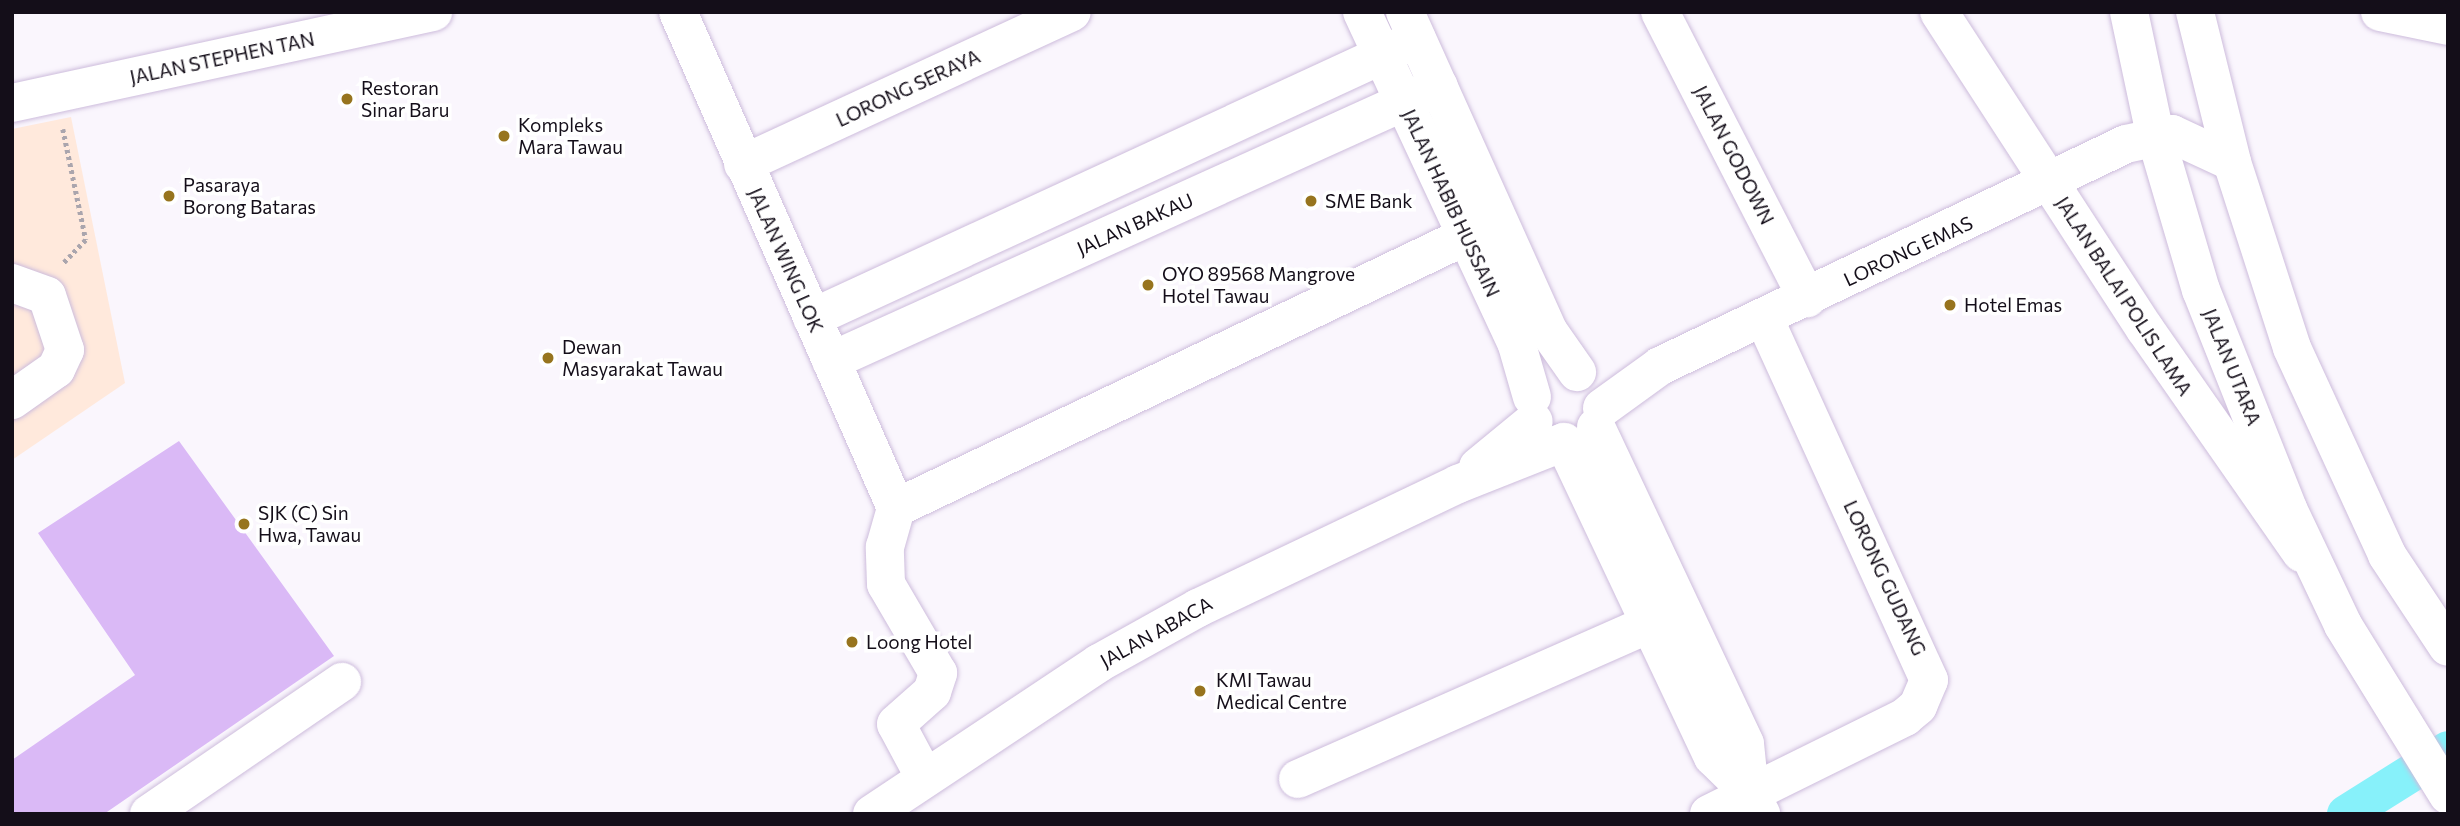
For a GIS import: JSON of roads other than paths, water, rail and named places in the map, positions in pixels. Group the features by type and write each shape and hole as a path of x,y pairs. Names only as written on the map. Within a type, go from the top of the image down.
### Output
{"street":[{"name":"JALAN STEPHEN TAN","path":"12,103 433,12"},
{"name":"LORONG SERAYA","path":"743,163 1072,12"},
{"name":"JALAN HABIB HUSSAIN","path":"1362,12 1517,345 1570,406 1745,744 1756,804"},
{"name":"JALAN GODOWN","path":"1660,12 1807,298"},
{"name":"JALAN BALAI POLIS LAMA","path":"1939,12 2274,521 2318,574"},
{"name":"JALAN UTARA","path":"2129,12 2155,134 2201,290 2318,574 2387,703 2448,795"},
{"path":"2195,12 2232,162 2292,348 2337,455 2387,555 2445,643"},
{"path":"2380,12 2448,26"},
{"name":"JALAN WING LOK","path":"680,13 743,163 896,508"},
{"name":"JALAN HABIB HUSSAIN","path":"1411,25 1549,332 1570,406 1650,624 1713,757 1756,804"},
{"path":"812,318 1382,55 1411,25"},
{"name":"JALAN BAKAU","path":"831,361 1438,86"},
{"path":"2155,134 2195,140 2232,162"},
{"name":"LORONG EMAS","path":"1570,406 2051,185 2155,134"},
{"path":"925,778 896,724 932,692 938,673 887,584 885,547 896,508 1466,236"},
{"path":"12,400 56,369 65,350 54,308 25,285"},
{"name":"LORONG GUDANG","path":"1709,814 1756,804 1905,717 1926,695 1929,680 1764,318"},
{"name":"JALAN ABACA","path":"872,814 1099,663 1198,608 1458,484 1570,406"},
{"path":"1298,779 1650,624"},
{"path":"149,814 342,682"}],"waterway":[{"path":"2346,814 2448,750"}],"place":[{"name":"Restoran Sinar Baru","path":"347,99"},
{"name":"Kompleks Mara Tawau","path":"504,136"},
{"name":"Pasaraya Borong Bataras","path":"169,196"},
{"name":"SME Bank","path":"1311,201"},
{"name":"OYO 89568 Mangrove Hotel Tawau","path":"1148,285"},
{"name":"Hotel Emas","path":"1950,305"},
{"name":"Dewan Masyarakat Tawau","path":"548,358"},
{"name":"SJK (C) Sin Hwa, Tawau","path":"244,524"},
{"name":"Loong Hotel","path":"852,642"},
{"name":"KMI Tawau Medical Centre","path":"1200,691"}]}
